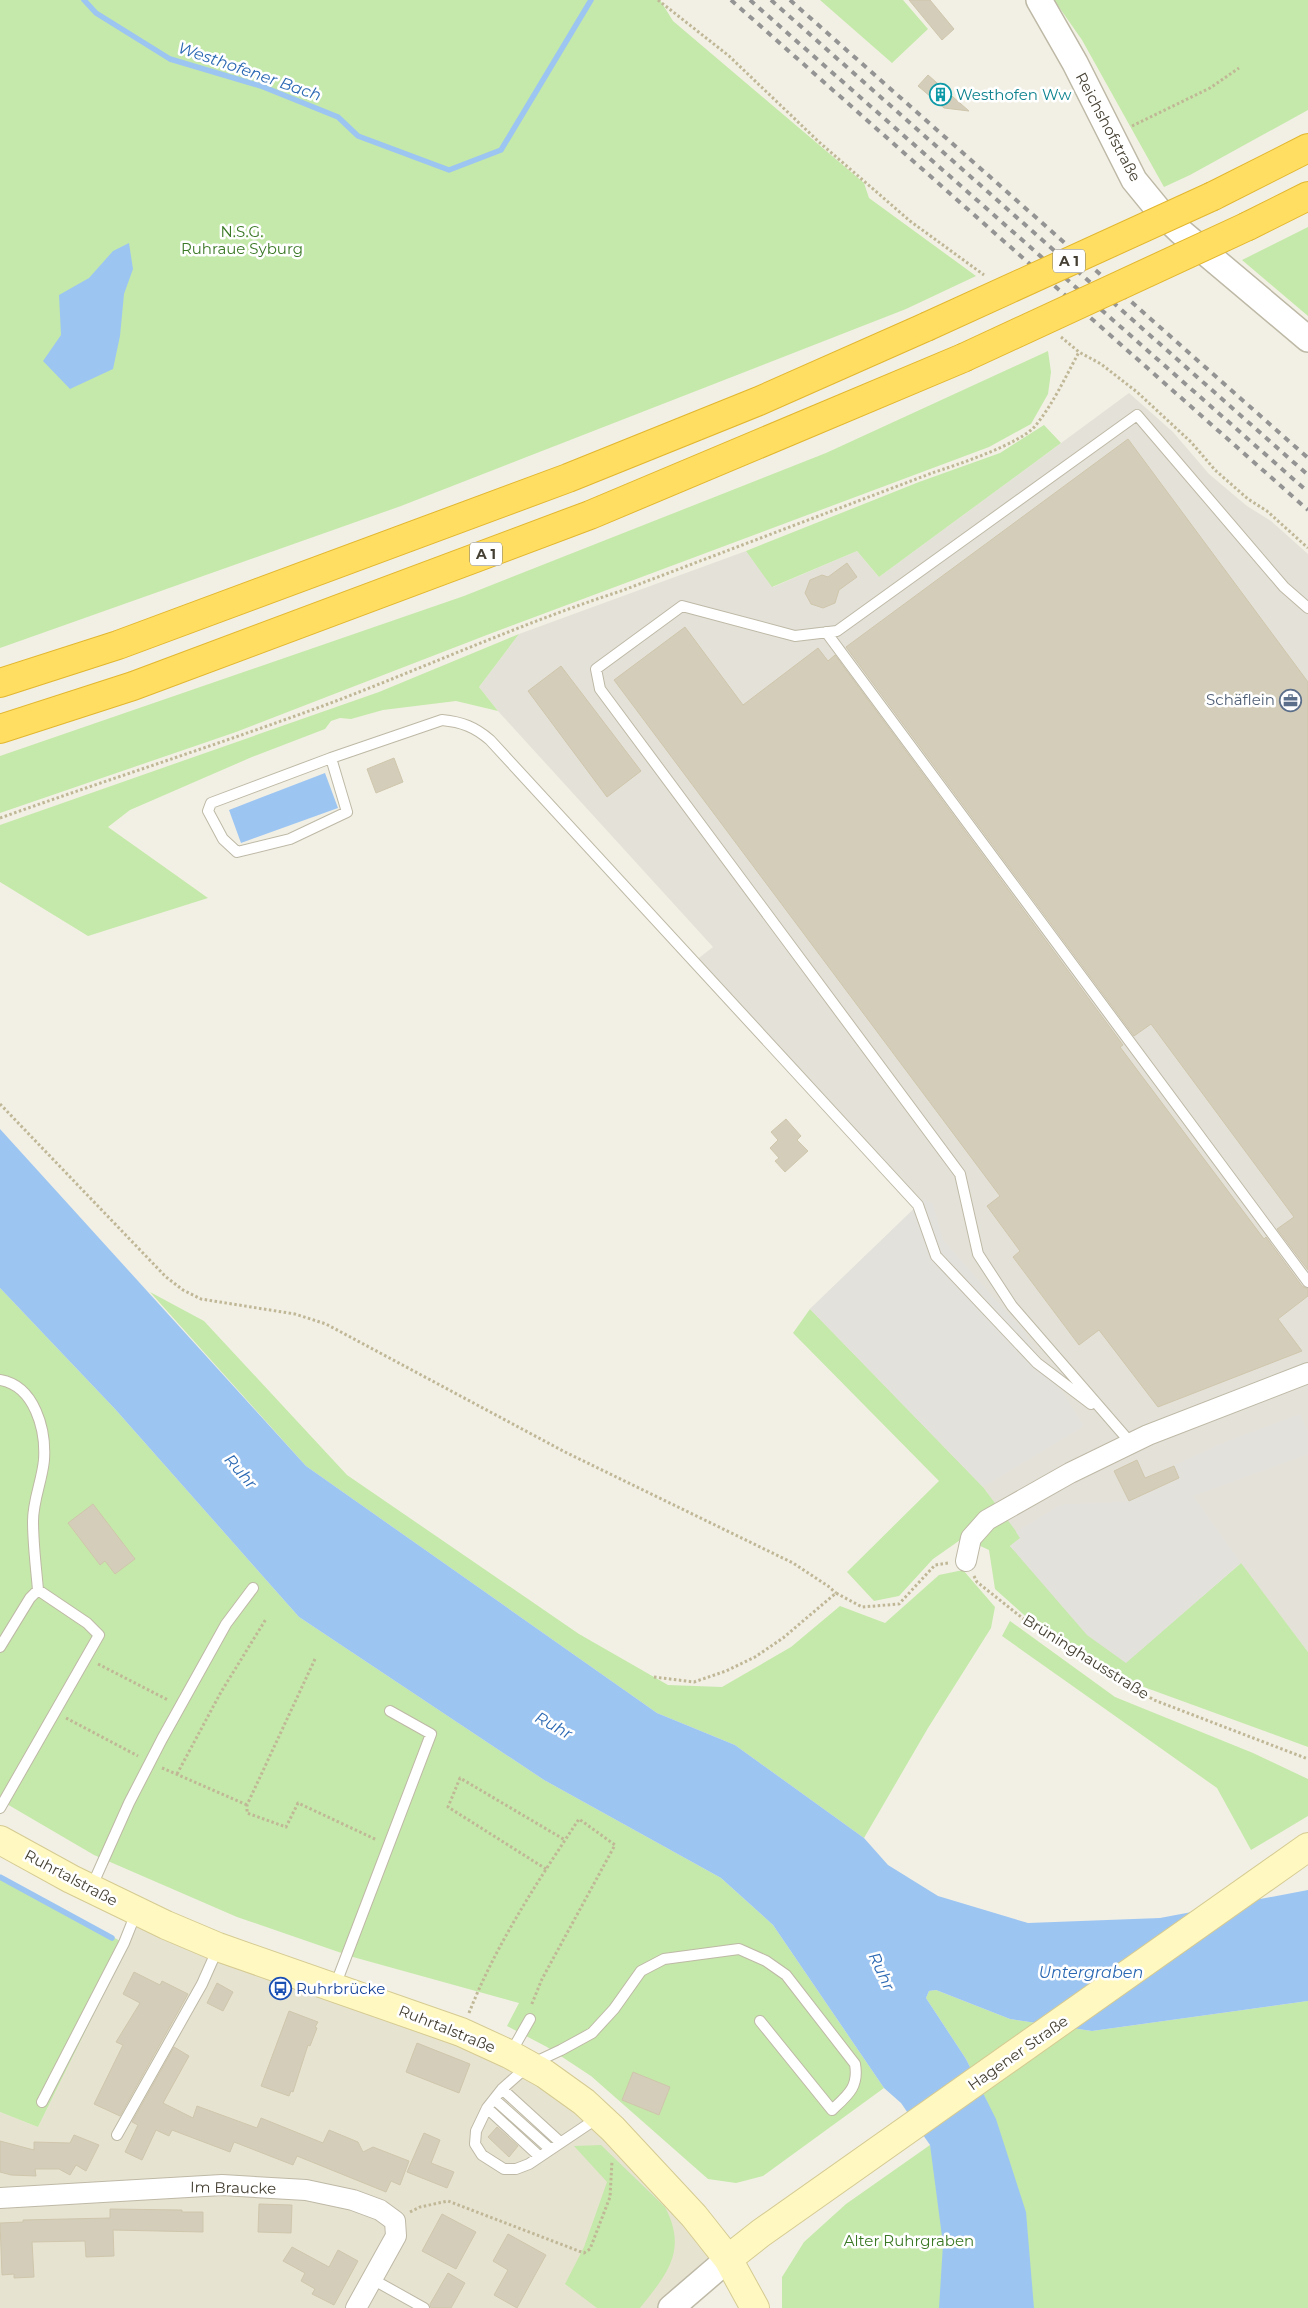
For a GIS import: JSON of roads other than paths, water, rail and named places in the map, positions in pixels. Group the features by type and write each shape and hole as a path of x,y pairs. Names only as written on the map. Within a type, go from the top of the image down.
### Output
{"highway":[{"name":"A 1","path":"0,683 118,646 568,478 759,401 1213,196 1308,148"},
{"name":"A 1","path":"0,728 133,686 590,515 963,358 1248,226 1308,196"}],"main road":[{"name":"Ruhrtalstraße","path":"0,1840 90,1889 137,1912 218,1947 461,2032 519,2060 584,2102 607,2123 694,2216 728,2259 755,2308"},
{"name":"Hagener Straße","path":"728,2259 760,2233 894,2141 1308,1847"}],"street":[{"name":"Reichshofstraße","path":"1038,0 1075,63 1134,180 1161,213 1308,339"},
{"path":"966,1561 971,1538 987,1520 1070,1473 1130,1442 1308,1373"},
{"name":"Im Braucke","path":"0,2198 222,2184 306,2190 353,2200 380,2210 395,2221 396,2236 372,2279"},
{"path":"671,2308 728,2259"},
{"path":"356,2308 372,2279"}],"lane":[{"path":"1130,1442 1012,1306 978,1254 960,1174 600,689 596,669 682,606 795,636 837,631 1137,415 1284,587 1308,608"},
{"path":"826,632 1308,1282"},
{"path":"331,758 347,812 290,839 237,852 223,839 208,811 211,803 331,758 442,720 460,722 477,729 496,747 918,1205 936,1256 1037,1363 1107,1416"},
{"path":"0,1380 10,1382 22,1390 33,1406 42,1429 44,1461 35,1496 33,1520 38,1590 30,1598 0,1647"},
{"path":"90,1889 129,1803 180,1706 226,1624 253,1588"},
{"path":"0,1808 99,1635 87,1623 38,1590"},
{"path":"335,1987 431,1734 390,1711"},
{"path":"42,2102 119,1952 137,1912"},
{"path":"117,2135 202,1984 218,1947"},
{"path":"519,2060 562,2050 592,2033 614,2009 641,1971 664,1959 738,1949 766,1961 786,1975 855,2064 857,2076 849,2094 832,2110 760,2021"},
{"path":"530,2019 519,2060 502,2089 490,2103 476,2130 475,2144 482,2155 504,2169 516,2169 529,2164 560,2142 607,2123"},
{"path":"502,2089 560,2142"},
{"path":"490,2103 550,2149"},
{"path":"490,2103 540,2156"},
{"path":"372,2279 424,2308"}],"water":[{"path":"129,243 133,269 124,294 120,336 113,369 70,389 43,361 61,335 59,295 89,278 113,251"},
{"path":"325,773 338,808 241,843 229,810"},
{"path":"0,1129 306,1466 657,1713 735,1745 864,1838 888,1865 938,1896 1028,1923 1160,1918 1308,1890 1308,2001 1092,2031 1010,2019 936,1990 929,1991 926,1998 966,2059 996,2119 1026,2212 1034,2308 939,2308 943,2244 930,2145 901,2103 884,2088 773,1925 721,1878 544,1780 299,1617 115,1409 0,1288"}],"waterway":[{"name":"Westhofener Bach","path":"84,0 96,13 170,59 261,86 338,117 358,136 449,170 501,150 591,0"},
{"path":"0,1877 112,1938"}],"railway":[{"path":"731,0 1308,510"},
{"path":"750,0 1308,492"},
{"path":"771,0 1308,475"},
{"path":"790,0 1308,458"}],"place":[{"name":"Westhofen Ww","path":"940,95"},
{"name":"Schäflein","path":"1291,700"},
{"name":"Ruhrbrücke","path":"280,1989"}],"park label":[{"name":"N.S.G. Ruhraue Syburg","path":"242,240"},
{"name":"Alter Ruhrgraben","path":"909,2241"}],"water label":[{"name":"Ruhr","path":"241,1471"},
{"name":"Ruhr","path":"554,1725"},
{"name":"Ruhr","path":"882,1971"},
{"name":"Untergraben","path":"1091,1972"}]}
